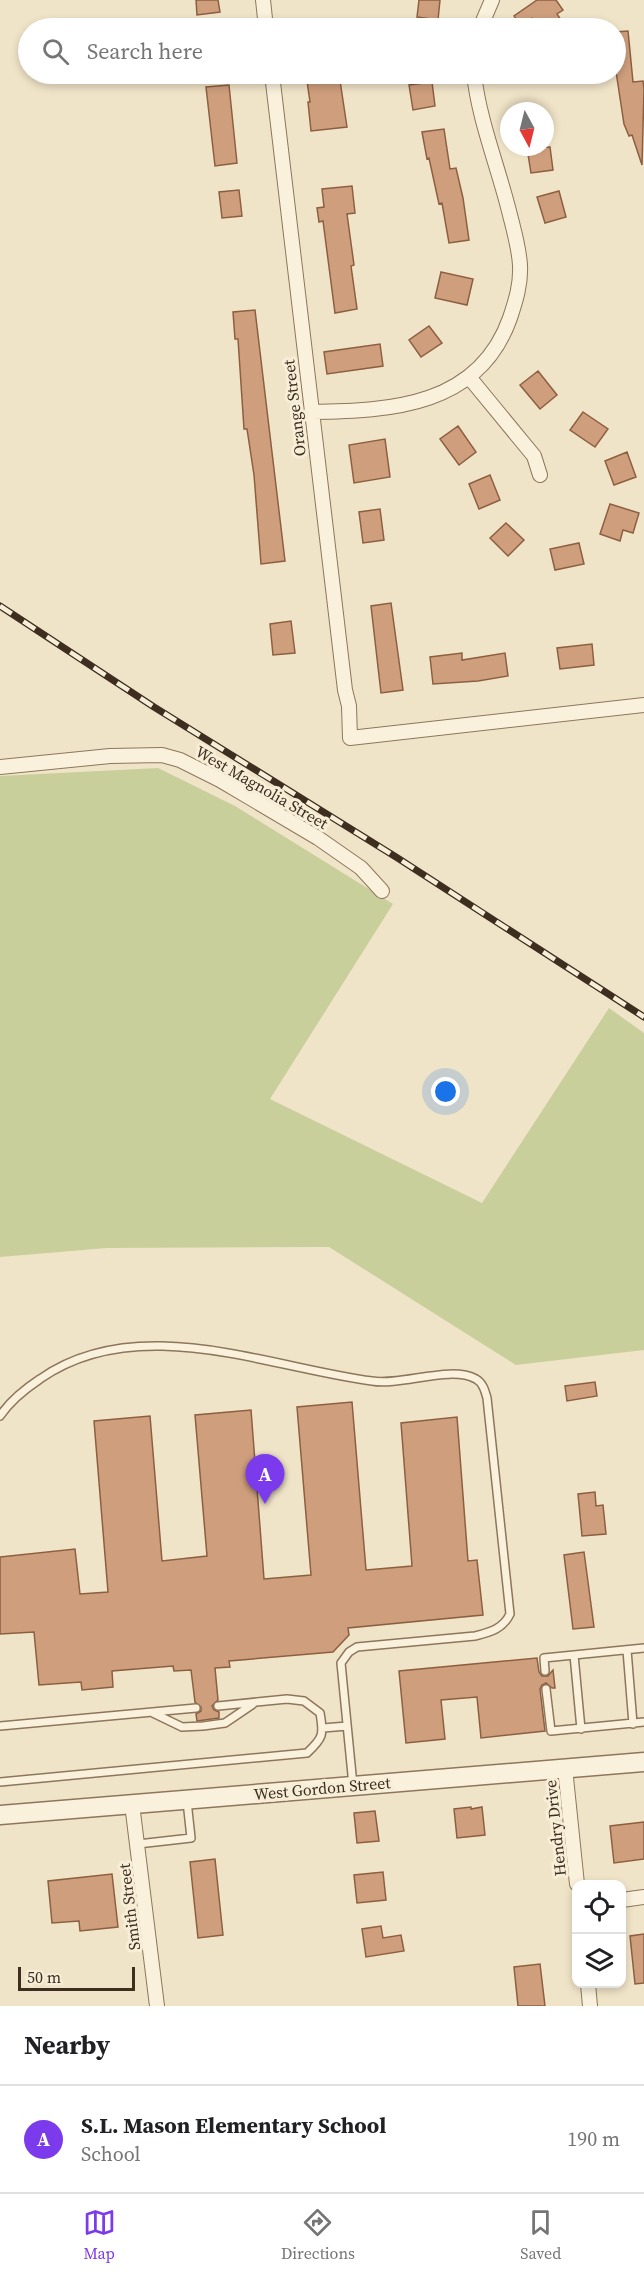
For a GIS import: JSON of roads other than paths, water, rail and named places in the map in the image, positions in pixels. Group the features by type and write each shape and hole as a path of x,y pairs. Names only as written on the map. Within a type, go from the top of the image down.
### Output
{"street":[{"path":"263,0 265,18"},
{"path":"484,18 492,0"},
{"name":"Orange Street","path":"273,84 311,412 345,690 349,706 350,738 644,705"},
{"path":"311,412 362,411 444,394 469,377 492,356 505,333 518,294 520,264 476,84"},
{"path":"469,377 534,456 540,475"},
{"name":"West Magnolia Street","path":"0,766 110,756 162,755 180,760 220,780 318,838 361,868 382,891"},
{"name":"West Gordon Street","path":"0,1815 644,1762"},
{"name":"Hendry Drive","path":"565,1768 577,1880"},
{"name":"Smith Street","path":"132,1803 157,2006"},
{"path":"626,1899 644,1897"},
{"path":"588,1988 590,2006"}],"lane":[{"path":"0,1416 6,1406 56,1368 92,1353 149,1346 217,1350 374,1382 449,1375 466,1376 477,1380 483,1387 487,1398 510,1614 506,1622 494,1631 475,1636 357,1647 349,1652 341,1663 354,1785"},
{"path":"545,1671 544,1658 644,1648"},
{"path":"627,1650 633,1724"},
{"path":"574,1655 581,1729"},
{"path":"546,1689 551,1731 644,1722"},
{"path":"0,1782 307,1753 321,1740 323,1728 320,1713 304,1701 287,1699 218,1706"},
{"path":"152,1712 182,1727 203,1726 225,1723 255,1702"},
{"path":"0,1726 196,1708"},
{"path":"323,1728 347,1726"},
{"path":"138,1844 191,1838 187,1799"}],"railway":[{"path":"0,606 154,707 396,857 644,1017"}],"place":[{"name":"S.L. Mason Elementary School","path":"265,1504"}]}
